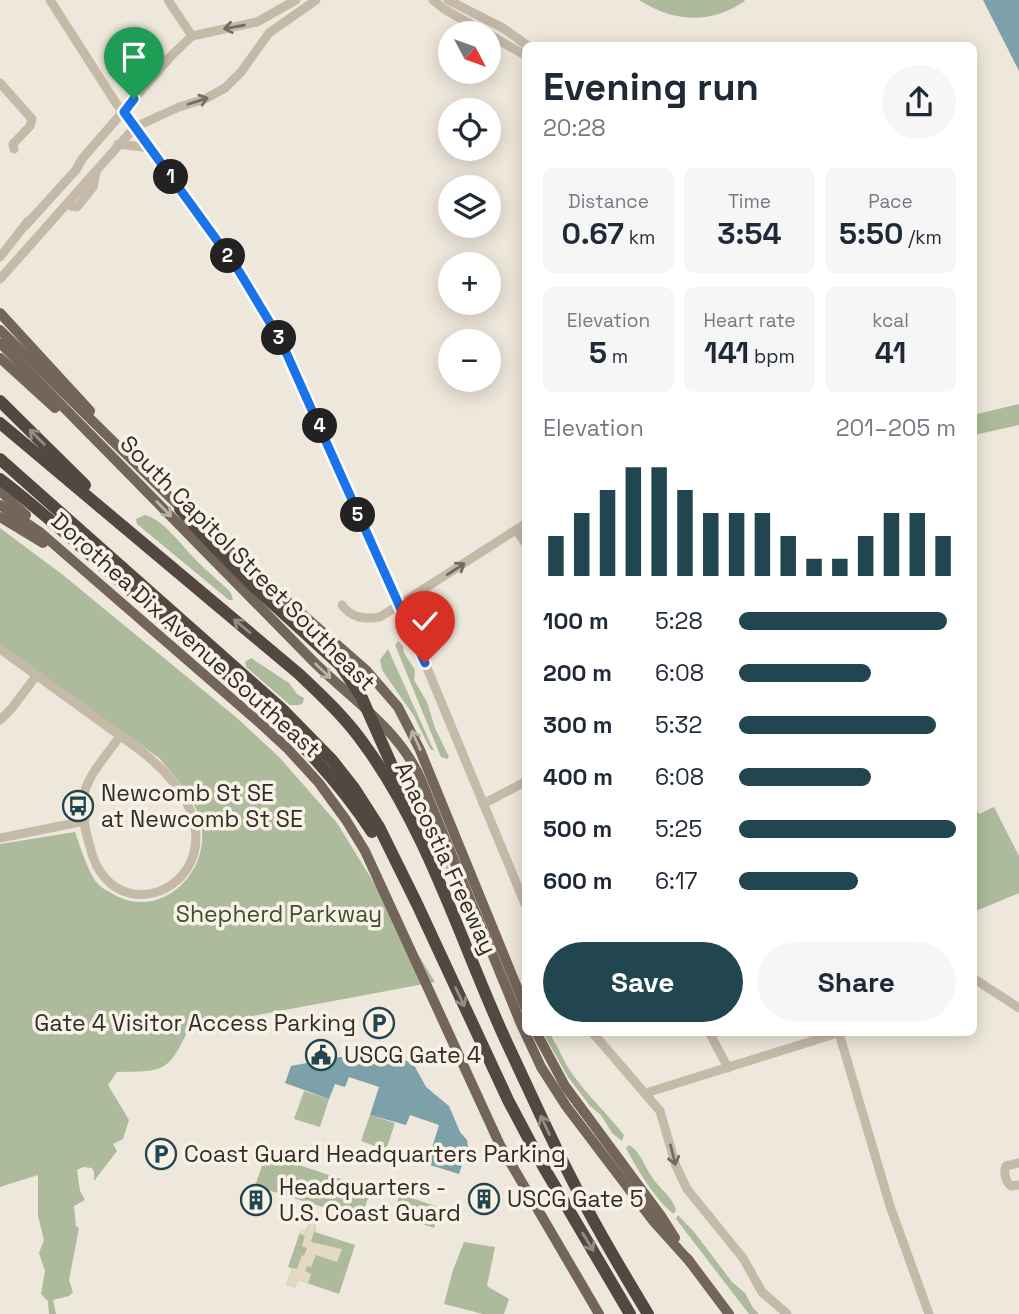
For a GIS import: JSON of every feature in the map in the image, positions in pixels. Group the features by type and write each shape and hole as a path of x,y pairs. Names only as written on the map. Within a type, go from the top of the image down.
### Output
{"highway":[{"path":"0,401 133,528 155,553"},
{"name":"Anacostia Freeway","path":"0,423 299,674 341,715 364,743 395,792 416,834 521,1071 582,1199 648,1314"},
{"name":"Anacostia Freeway","path":"0,459 274,701 324,752 354,788 379,827 520,1124 630,1314"},
{"path":"0,473 260,703 325,768 378,841 430,936"},
{"path":"0,479 47,517"},
{"path":"180,509 202,536 250,583 335,658 361,696 510,1037 521,1071"}],"main road":[{"path":"0,313 114,441 180,509 357,662 398,708 416,740 522,1000"},
{"path":"0,330 88,419 114,441"},
{"name":"South Capitol Street Southeast","path":"0,343 315,664 384,726 407,752 522,1026"},
{"path":"0,358 116,460"},
{"path":"0,491 41,533"},
{"name":"Dorothea Dix Avenue Southeast","path":"0,505 41,533 270,731 319,783 346,820 370,861 499,1145 599,1314"},
{"path":"0,517 40,540 93,580"},
{"name":"South Capitol Street Southeast","path":"527,1036 541,1067 566,1106 654,1222 690,1262"},
{"path":"538,1036 565,1086 729,1314"}],"street":[{"path":"50,0 116,103 237,268 281,341 425,663 522,897"},
{"path":"168,0 192,36"},
{"path":"0,279 135,127 179,107 205,99 225,88 241,72 269,33 316,0"},
{"path":"433,0 522,53"},
{"path":"447,0 503,28 522,42"},
{"path":"0,257 71,176 82,159 192,36 257,22 290,2 295,13"},
{"path":"0,82 32,119 30,126 15,141 14,149"},
{"path":"118,144 150,148"},
{"path":"34,239 50,228 71,206 77,207 93,187 95,175"},
{"path":"342,605 349,613 366,619 380,617 521,527"},
{"path":"0,649 36,676 120,736 150,758 188,804 195,821 195,850 184,873 164,889 139,895 120,890 100,873 91,850 82,802 85,789 120,736"},
{"path":"0,720 36,676"},
{"path":"483,804 522,784"},
{"path":"0,838 85,821"},
{"path":"977,984 1019,1008"},
{"path":"595,1036 620,1068 660,1111 676,1166 687,1188 743,1258 762,1292 787,1314"},
{"path":"711,1036 728,1068"},
{"path":"646,1093 830,1036"},
{"path":"841,1036 893,1216 929,1314"},
{"path":"1019,1163 1006,1166 1004,1170 1007,1183 1011,1186 1019,1185"}],"green space":[{"path":"639,0 745,1 718,14 692,18 665,13"},
{"path":"1019,404 1019,425 977,434 977,414"},
{"path":"145,515 165,527 231,593 233,600 229,600 137,524 136,519"},
{"name":"Shepherd Parkway","path":"0,528 63,575 237,718 279,757 337,823 435,982 189,1028 176,1054 163,1066 155,1070 117,1072 108,1085 129,1120 123,1139 113,1144 117,1151 94,1181 92,1168 83,1167 77,1170 80,1191 85,1200 74,1206 76,1226 79,1228 69,1280 73,1292 69,1296 53,1300 56,1314 49,1314 48,1301 41,1294 45,1271 39,1253 44,1240 38,1216 38,1175 0,1187 0,844 75,832 92,876 98,884 130,901 146,902 162,898 176,890 187,878 196,864 202,831 192,801 159,758 0,644"},
{"path":"398,641 415,670 414,680 427,702 435,728 449,757 447,759 441,757 395,645"},
{"path":"388,649 434,751 430,749 414,716 382,670 380,660"},
{"path":"251,658 289,683 297,694 304,698 303,703 290,705 246,667 245,662"},
{"path":"407,773 444,855 451,877 428,834 403,776"},
{"path":"994,807 1019,856 1019,893 977,910 977,810 979,814"},
{"path":"545,1036 552,1036 573,1074 624,1135 622,1141 612,1133 601,1115 590,1106 568,1077"},
{"path":"304,1091 329,1099 320,1127 294,1119"},
{"path":"370,1115 395,1123 386,1150 361,1141"},
{"path":"629,1145 637,1151 655,1181 671,1200 676,1209 674,1214 667,1209 641,1175 626,1148"},
{"path":"266,1154 371,1189 361,1219 255,1186"},
{"path":"400,1194 441,1208 434,1228 393,1214"},
{"path":"678,1215 732,1282 745,1293 759,1314 749,1314 676,1219"},
{"path":"309,1223 316,1225 315,1232 355,1245 339,1294 298,1280 295,1288 286,1285 292,1268 288,1267 301,1229 306,1231"},
{"path":"464,1242 495,1247 487,1286 509,1299 504,1314 483,1314 444,1304"}],"shaded area":[{"path":"309,1223 316,1225 311,1242 342,1249 337,1262 316,1255 311,1267 307,1266 305,1271 311,1274 308,1283 298,1280 295,1288 286,1285 292,1268 297,1269 307,1248 302,1246 305,1236 299,1233 301,1229 307,1231"}],"water":[{"path":"983,0 1019,0 1019,71"},
{"path":"338,1057 383,1064 405,1060 414,1065 426,1087 449,1106 460,1132 467,1140 468,1147 459,1174 427,1164 439,1125 410,1115 406,1125 370,1115 379,1087 349,1077 345,1087 335,1084 329,1099 285,1083 291,1066"}],"place":[{"name":"Newcomb St SE at Newcomb St SE","path":"78,806"},
{"name":"Gate 4 Visitor Access Parking","path":"379,1023"},
{"name":"USCG Gate 4","path":"321,1055"},
{"name":"Coast Guard Headquarters Parking","path":"161,1154"},
{"name":"USCG Gate 5","path":"484,1199"},
{"name":"Headquarters - U.S. Coast Guard","path":"256,1200"}],"route":[{"path":"134,99 124,112 237,268 281,341 425,663"}]}
